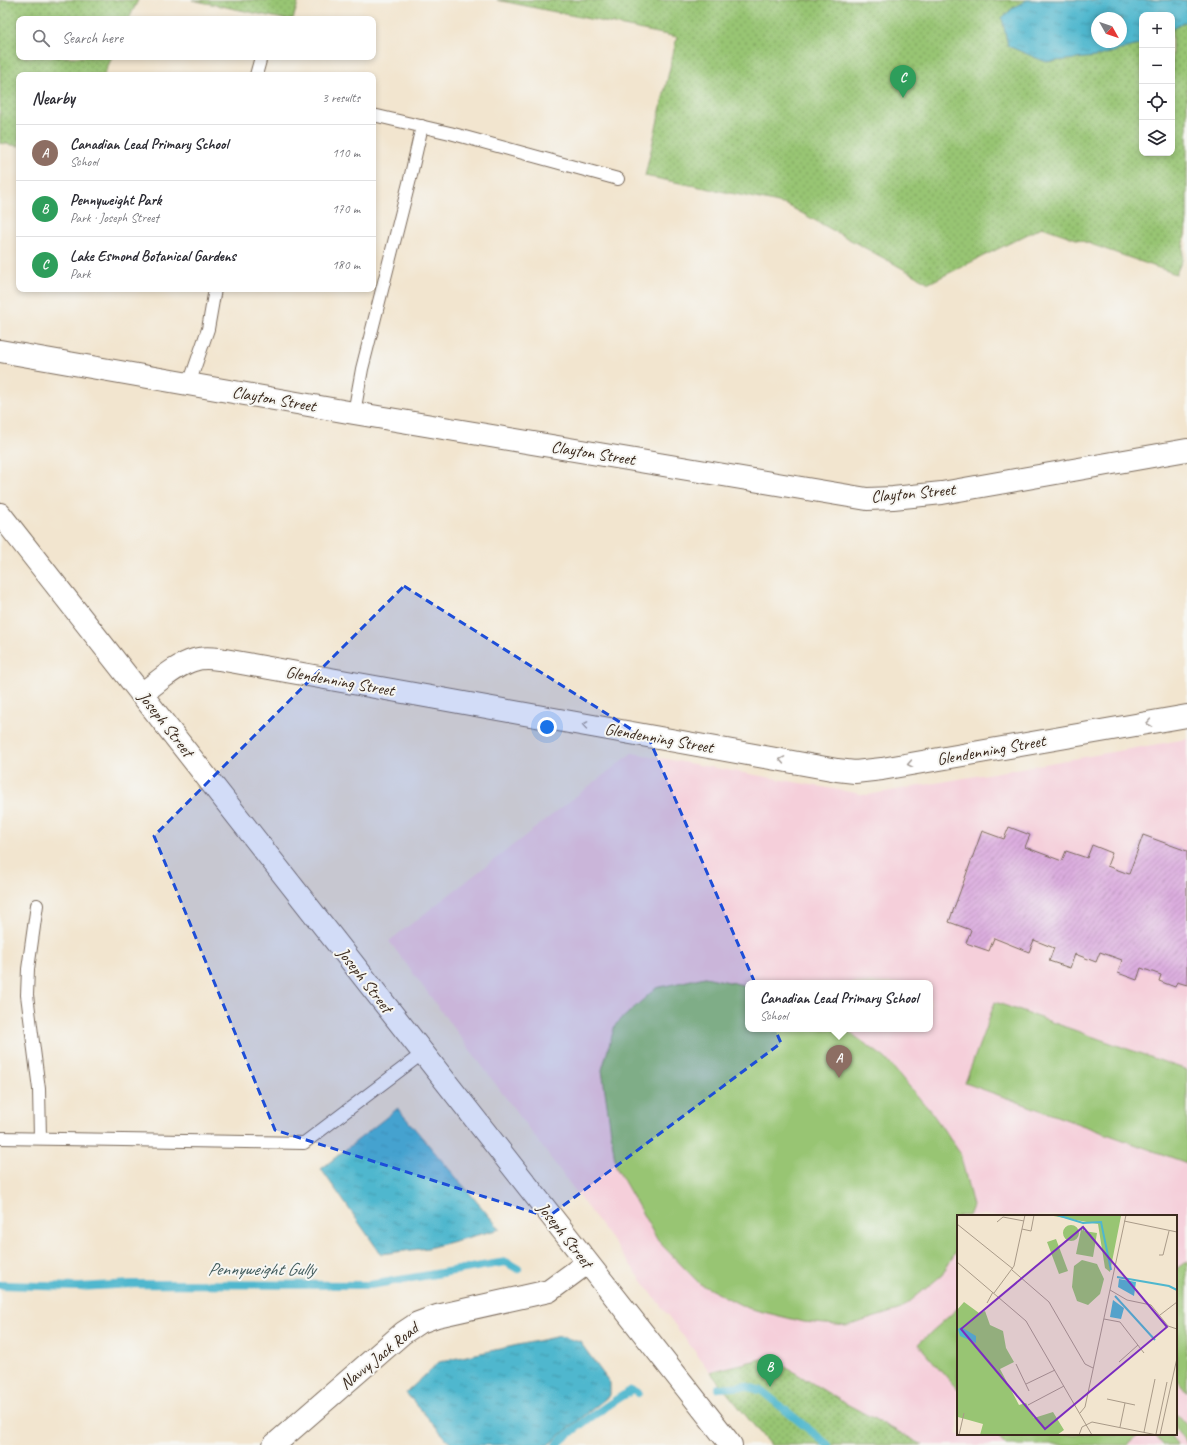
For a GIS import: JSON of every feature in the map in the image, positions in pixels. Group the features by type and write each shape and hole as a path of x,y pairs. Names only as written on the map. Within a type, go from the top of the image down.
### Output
{"street":[{"name":"Clayton Street","path":"0,350 354,413 867,498 893,498 942,493 1187,450"},
{"name":"Joseph Street","path":"0,514 731,1445"},
{"name":"Glendenning Street","path":"141,694 177,668 190,661 202,658 219,659 837,770 856,772 882,770 1187,716"},
{"name":"Navvy Jack Road","path":"274,1445 403,1333 418,1323 438,1316 549,1292 587,1263"}],"lane":[{"path":"257,72 260,60"},
{"path":"376,116 422,126 618,179"},
{"path":"354,413 362,369 412,172 422,126"},
{"path":"189,384 208,329 215,292"},
{"path":"37,905 28,969 27,995 39,1089 40,1138"},
{"path":"0,1138 304,1143 423,1053"}],"highlighted area":[{"path":"404,586 650,741 781,1043 548,1217 275,1130 154,836"}],"shaded area":[{"path":"1187,739 1187,1445 923,1445 843,1402 769,1357 710,1372 389,941 632,753 867,795"}],"green space":[{"path":"0,0 138,0 130,16 16,16 16,60 111,60 105,72 16,72 16,146 0,143"},
{"path":"192,0 299,0 294,16 269,16"},
{"path":"497,0 1187,0 1187,219 1182,260 1176,274 1042,227 929,283 787,205 645,176 677,37"},
{"path":"705,977 745,985 745,1032 849,1032 885,1058 932,1113 960,1153 973,1206 969,1215 957,1215 957,1250 942,1275 901,1309 847,1326 804,1322 747,1308 700,1284 658,1241 616,1167 602,1070 615,1025 656,988"},
{"path":"995,1002 1187,1070 1187,1163 965,1083"},
{"path":"1187,1261 1187,1392 1177,1379 1177,1268"},
{"path":"957,1309 957,1389 918,1344"},
{"path":"769,1357 843,1402 923,1445 770,1445 710,1372"},
{"path":"1177,1414 1187,1426 1187,1443 1177,1431"},
{"path":"997,1435 1139,1435 1127,1445 1006,1445"},
{"path":"1155,1435 1170,1435 1178,1445 1163,1445"}],"water":[{"path":"1027,0 1187,0 1187,21 1175,27 1175,12 1139,12 1139,45 1095,57 1046,62 1008,46 1002,18 1014,7"},
{"path":"398,1108 500,1229 428,1248 381,1254 321,1169"},
{"path":"560,1336 580,1342 610,1383 610,1395 548,1445 452,1445 406,1393 439,1362"}],"building":[{"path":"1009,827 1030,835 1025,847 1062,861 1066,851 1087,858 1092,845 1112,853 1107,866 1129,874 1143,835 1187,851 1187,985 1177,982 1175,987 1159,981 1161,975 1141,968 1137,980 1118,973 1122,960 1100,952 1096,962 1075,954 1070,968 1049,961 1054,948 1034,940 1029,952 994,938 989,951 966,943 971,930 949,922 982,831 1004,839"}],"waterway":[{"name":"Pennyweight Gully","path":"0,1285 79,1287 133,1284 370,1285 506,1262 518,1269"},
{"name":"Pennyweight Gully","path":"719,1388 745,1386 762,1391 828,1445"},
{"path":"556,1445 583,1423 622,1396 632,1390 638,1393"}],"place":[{"name":"Lake Esmond Botanical Gardens","path":"903,98"},
{"name":"Canadian Lead Primary School","path":"839,1078"},
{"name":"Pennyweight Park","path":"770,1387"}]}
